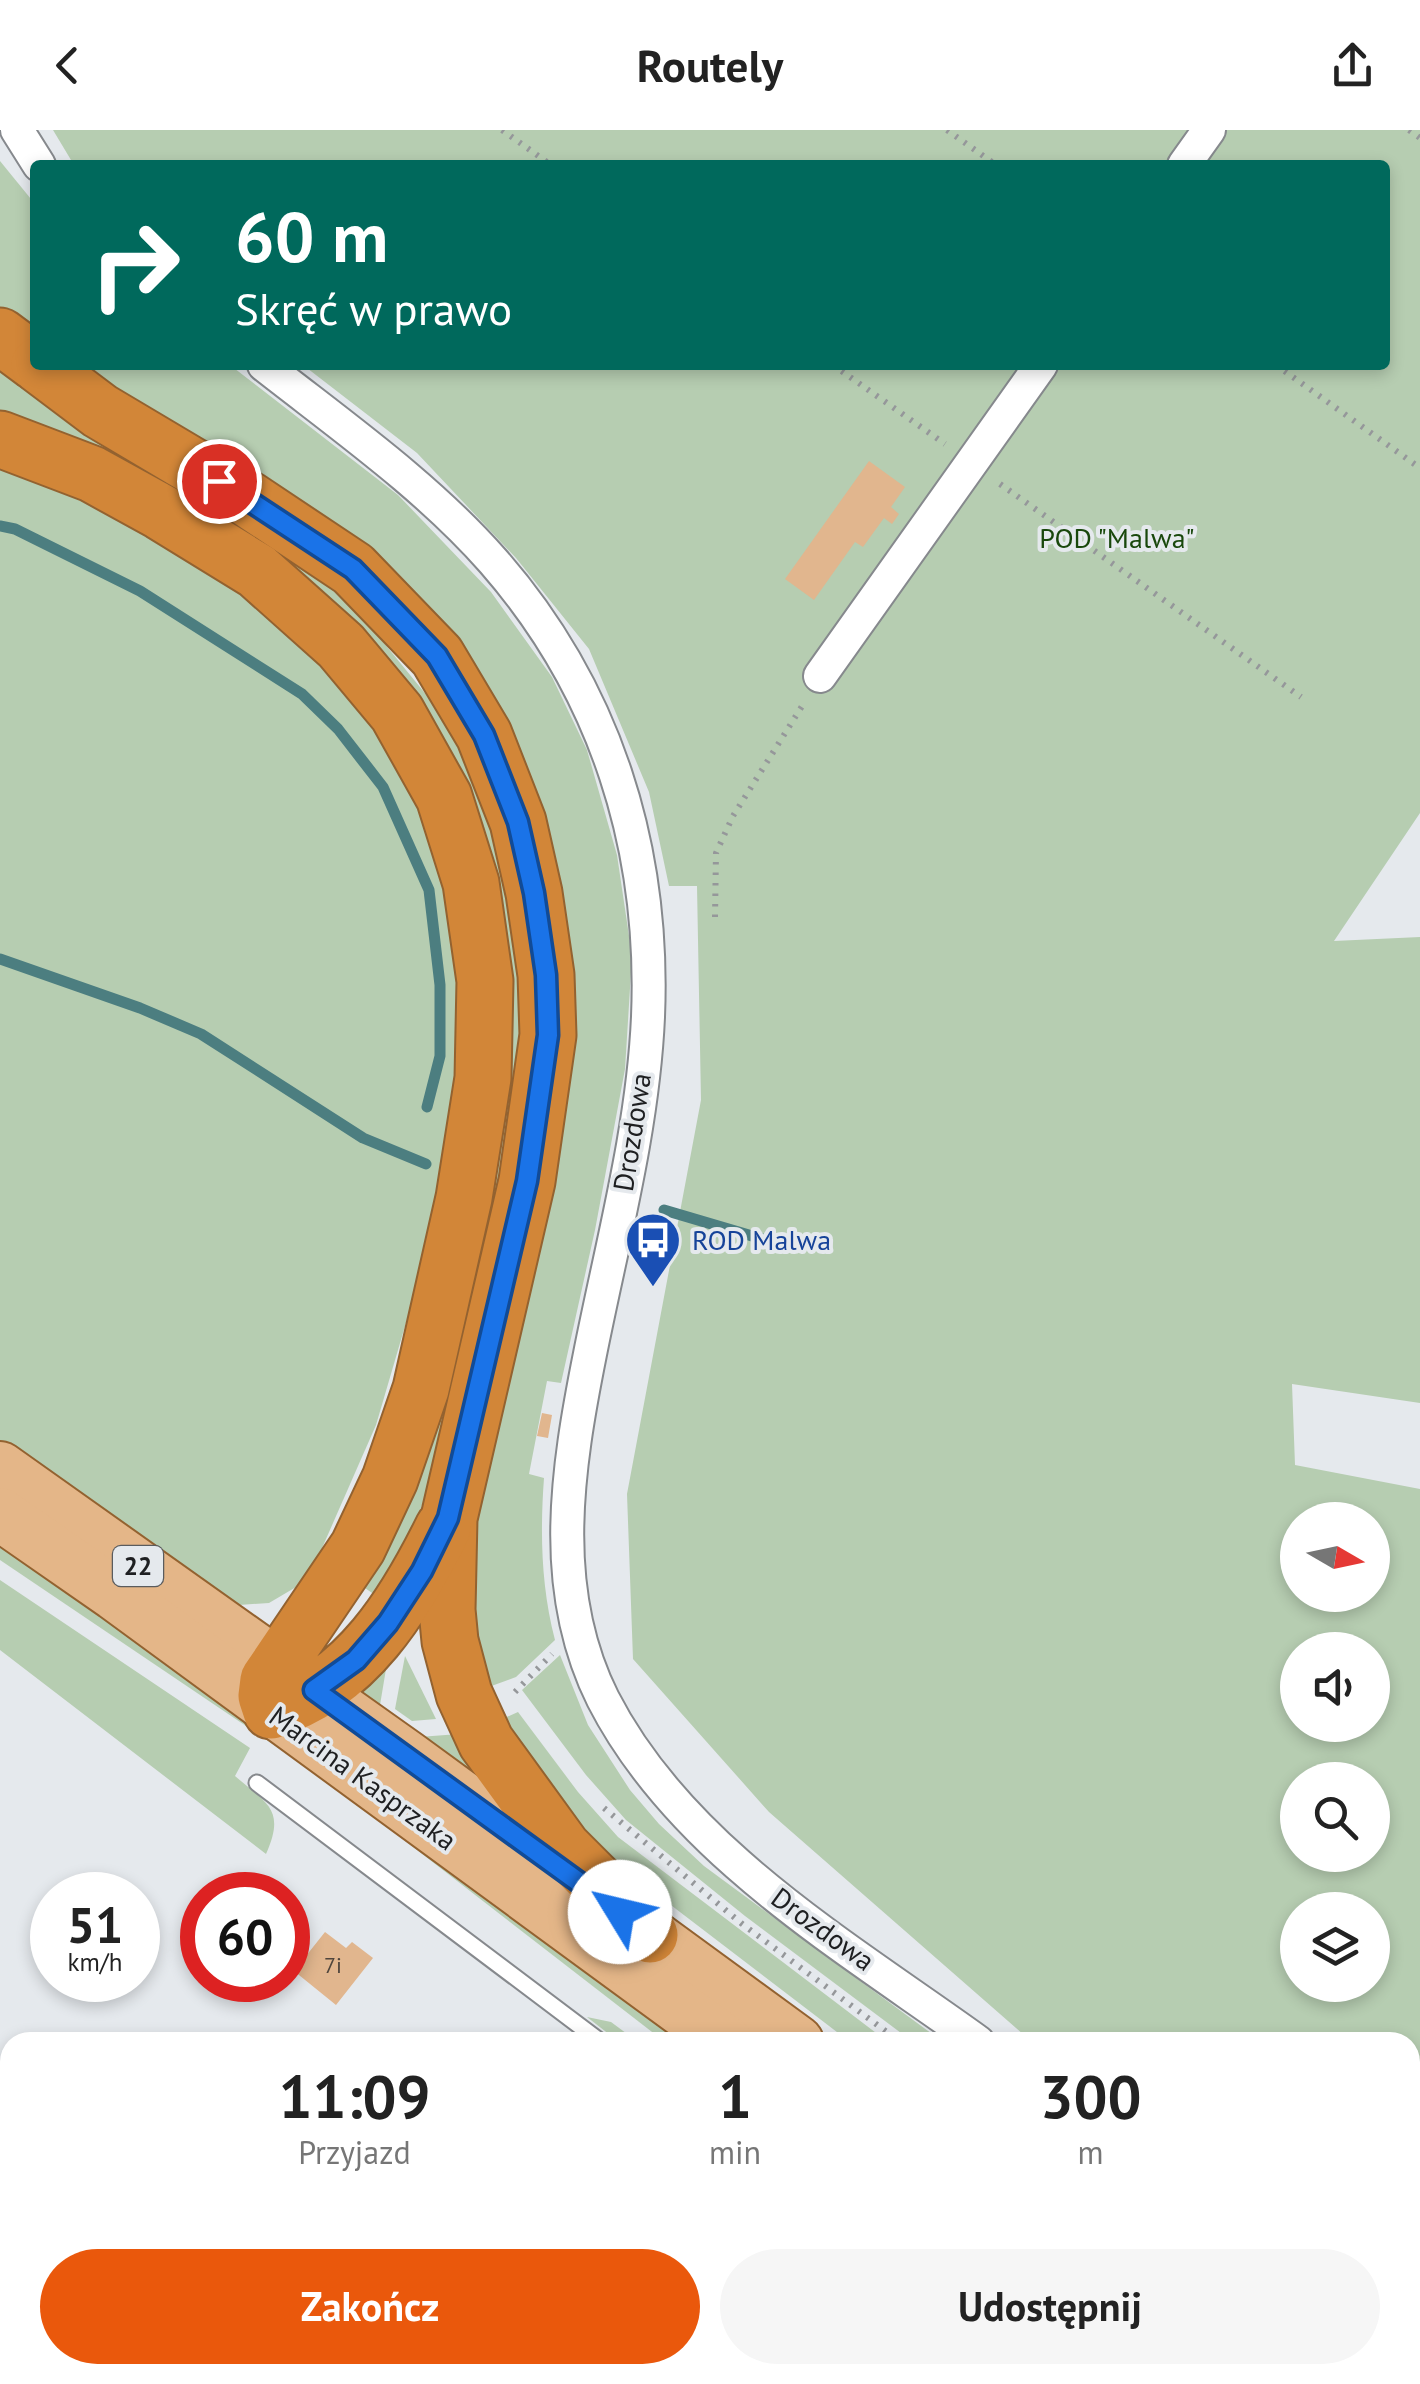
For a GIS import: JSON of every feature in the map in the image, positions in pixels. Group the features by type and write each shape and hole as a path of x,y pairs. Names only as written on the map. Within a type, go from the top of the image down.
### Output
{"highway":[{"path":"0,336 30,359"},
{"path":"45,370 100,411 248,499 353,569 437,656 484,735 518,822 546,975 548,1035 527,1181 448,1518 446,1610 464,1694 486,1742 564,1848 650,1934"},
{"path":"0,438 92,474 161,512 257,571 327,634 397,713 444,797 472,883 484,981 483,1078 464,1198 420,1389 390,1479 287,1688"},
{"path":"287,1688 356,1660 388,1623 422,1571 448,1518"}],"main road":[{"name":"Marcina Kasprzaka","path":"0,1468 287,1688 714,2032"},
{"name":"Marcina Kasprzaka","path":"0,1514 115,1594 287,1688 650,1934 783,2032"}],"street":[{"path":"18,130 35,160"},
{"path":"1187,160 1208,130"},
{"name":"Drozdowa","path":"270,370 405,476 492,560 531,608 569,666 600,732 625,801 641,867 648,943 648,1021 637,1113 574,1436 567,1493 566,1538 578,1630 602,1698 668,1797 696,1825 764,1887 964,2032"},
{"path":"820,676 1038,370"}],"lane":[{"path":"257,1783 588,2032"}],"path":[{"path":"502,130 545,160"},
{"path":"947,130 989,160"},
{"path":"1408,130 1420,138"},
{"path":"840,370 1301,697"},
{"path":"1283,370 1420,468"},
{"path":"715,916 716,853 733,816 820,676"},
{"path":"514,1693 578,1630"},
{"path":"604,1808 741,1923 887,2032"}],"green space":[{"name":"POD \"Malwa\"","path":"53,130 1420,130 1420,813 1334,941 1420,937 1420,1403 1292,1384 1295,1465 1420,1489 1420,2032 1021,2032 769,1812 633,1659 627,1494 701,1100 697,886 669,886 649,792 589,649 516,558 417,453 309,370 1390,370 1390,160 71,160"},
{"path":"0,161 30,198 30,337 0,314"},
{"path":"0,366 262,537 352,604 433,703 484,785 517,907 525,1054 446,1441 410,1537 378,1597 362,1586 503,1056 420,708 0,420"},
{"path":"78,370 236,370 398,495 491,592 552,677 587,750 617,855 632,956 625,1069 561,1383 547,1381 529,1474 544,1478 543,1559 555,1640 516,1677 486,1688 471,1636 472,1524 543,1200 506,725"},
{"path":"0,463 40,476 160,544 268,612 340,672 411,769 452,874 464,1030 437,1217 376,1425 308,1580 269,1603 239,1605 178,1577 0,1449"},
{"path":"0,1543 334,1775 329,1782 0,1560"},
{"path":"0,1580 250,1748 235,1776 270,1809 274,1827 266,1854 0,1650"},
{"path":"389,1651 379,1711 346,1693"},
{"path":"560,1655 588,1725 630,1790 659,1824 704,1866 929,2032 900,2032 745,1916 626,1820 586,1775 522,1690"},
{"path":"405,1656 436,1719 412,1721 395,1709"},
{"path":"518,1712 578,1792 618,1837 875,2032 837,2032 608,1857 579,1829 502,1719"},
{"path":"459,1734 486,1782 419,1737"},
{"path":"359,1805 681,2032 652,2032"},
{"path":"587,2017 611,2022 624,2032 606,2032"}],"building":[{"path":"869,461 905,487 891,507 899,514 892,524 884,518 863,547 855,542 814,600 785,579"},
{"path":"542,1413 552,1415 548,1438 537,1436"},
{"path":"325,1932 346,1948 352,1942 373,1958 336,2005 310,1984 310,1951"}],"waterway":[{"path":"0,526 15,529 140,591 302,694 338,729 383,787 429,890 440,985 440,1056 427,1107"},
{"path":"0,959 140,1008 201,1034 363,1138 426,1164"},
{"path":"664,1210 776,1243"}],"place":[{"name":"ROD Malwa","path":"653,1289"}],"route":[{"path":"219,481 353,569 437,656 484,735 518,822 546,975 548,1035 527,1181 448,1518 422,1571 388,1623 356,1660 314,1690 620,1912"}]}
